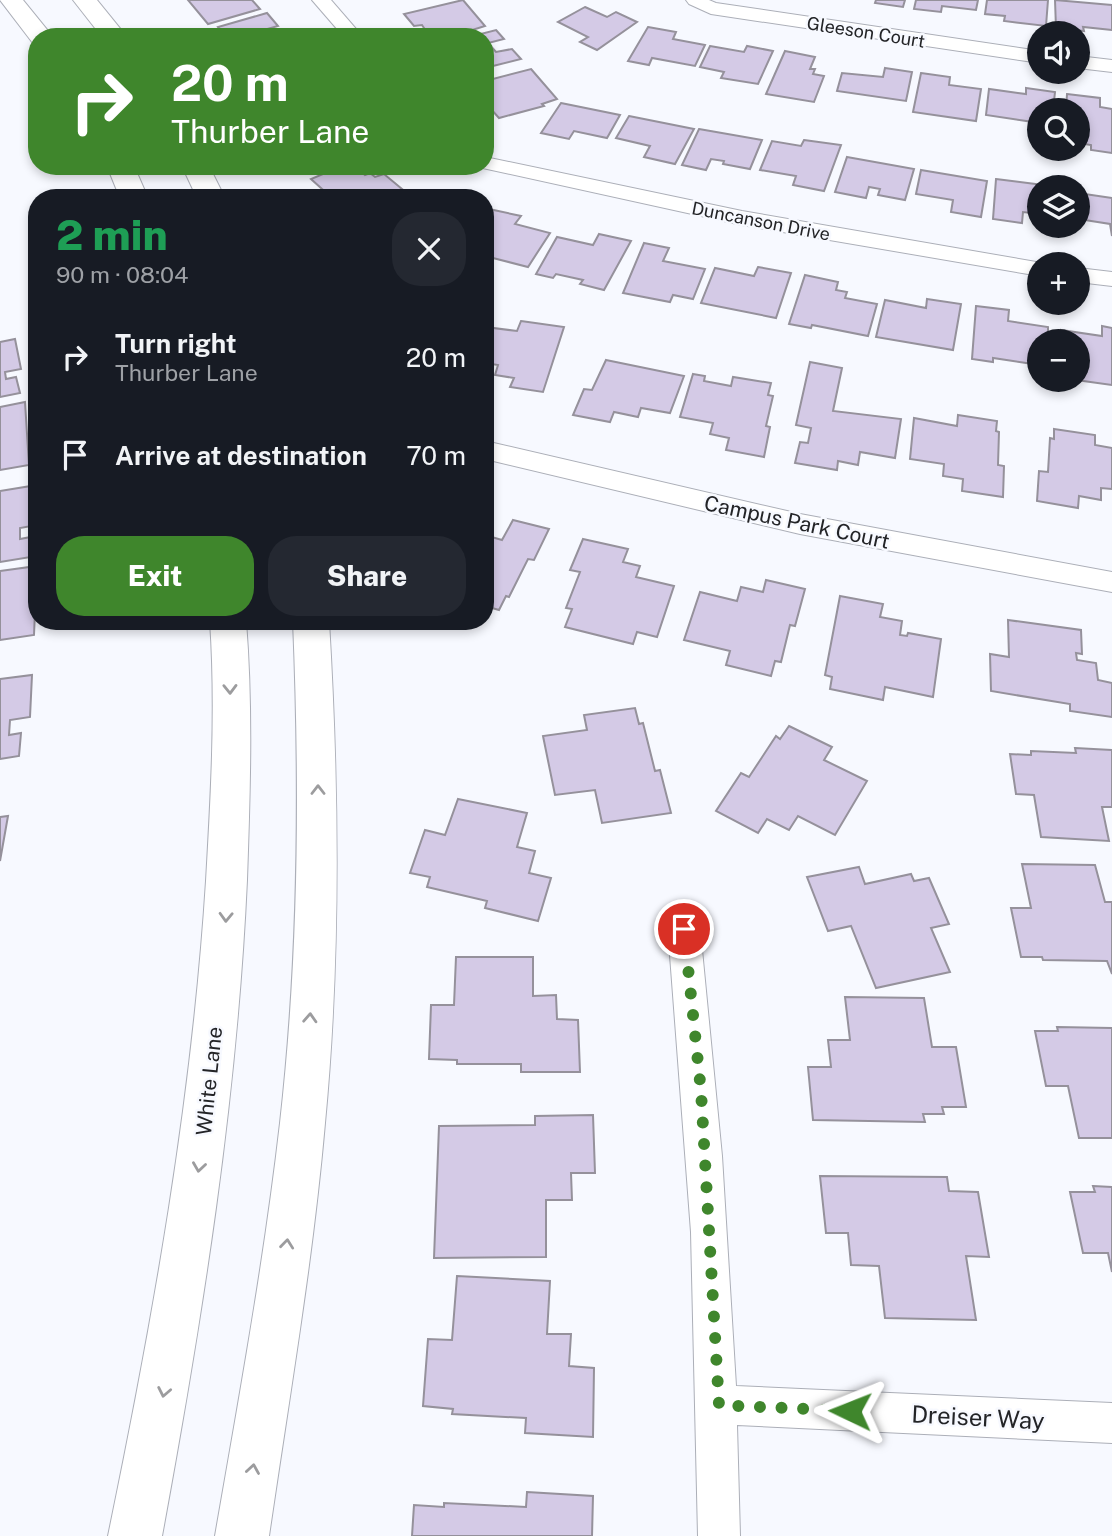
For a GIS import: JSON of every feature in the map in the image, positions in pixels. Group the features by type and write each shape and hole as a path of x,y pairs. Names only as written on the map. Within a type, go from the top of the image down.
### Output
{"main road":[{"path":"11,0 34,28"},
{"path":"85,0 108,28"},
{"name":"White Lane","path":"135,1536 170,1366 203,1146 225,936 232,771 228,630"},
{"path":"242,1536 283,1284 307,1063 318,878 318,721 312,630"}],"street":[{"path":"321,0 346,28"},
{"name":"Gleeson Court","path":"695,0 711,8 1027,55"},
{"path":"1090,63 1112,66"},
{"name":"Duncanson Drive","path":"494,165 742,218 1027,267"},
{"path":"1090,276 1112,279"},
{"name":"Campus Park Court","path":"494,452 800,524 1112,582"},
{"path":"684,929 701,1091 719,1405 719,1536"},
{"name":"Dreiser Way","path":"719,1405 1112,1423"}],"building":[{"path":"188,0 252,0 260,9 208,24"},
{"path":"463,0 485,26 424,28 422,25 414,26 404,14"},
{"path":"876,0 905,0 903,7 875,3"},
{"path":"916,0 978,0 976,10 942,6 941,12 914,9"},
{"path":"987,0 1048,0 1046,21 1027,21 1027,24 1004,21 1005,16 985,14"},
{"path":"1055,0 1112,5 1112,30 1090,28 1090,21 1056,21"},
{"path":"585,7 607,17 616,12 637,22 597,50 580,42 588,37 558,22"},
{"path":"267,13 278,26 271,28 218,27"},
{"path":"648,27 676,32 673,39 705,45 695,66 652,58 649,65 628,61"},
{"path":"496,30 504,39 494,42"},
{"path":"710,46 744,52 747,46 773,51 758,84 721,78 724,72 700,67"},
{"path":"512,49 521,59 494,66 494,50 496,52"},
{"path":"785,51 815,57 810,69 815,69 813,74 824,76 814,102 766,94"},
{"path":"885,68 912,72 906,101 837,91 842,73 883,77"},
{"path":"531,69 557,99 542,104 544,106 499,118 494,112 494,79"},
{"path":"921,73 950,77 949,85 981,89 976,121 913,112"},
{"path":"1026,88 1055,92 1054,98 1027,98 1027,121 986,115 989,89 1026,94"},
{"path":"1067,94 1100,98 1100,107 1112,109 1112,153 1091,150 1090,98 1067,98"},
{"path":"561,103 620,115 607,138 574,131 569,139 541,133"},
{"path":"629,116 694,129 675,164 644,157 650,146 616,138"},
{"path":"699,129 762,140 750,169 711,159 706,170 682,165"},
{"path":"804,140 841,145 824,191 793,185 796,176 760,170 772,141 801,146"},
{"path":"847,157 914,169 905,200 878,195 880,189 869,187 866,198 835,192"},
{"path":"921,170 987,181 981,217 951,212 953,200 916,194"},
{"path":"321,175 385,175 402,189 322,189 311,179"},
{"path":"996,179 1027,183 1027,212 1023,212 1022,223 993,219"},
{"path":"1090,195 1112,198 1112,236 1110,224 1090,221"},
{"path":"494,210 521,216 515,224 550,233 528,267 494,258"},
{"path":"599,234 631,241 604,290 580,284 583,280 556,274 553,278 536,274 557,237 593,245"},
{"path":"644,243 669,248 663,261 705,269 693,299 673,295 670,302 623,293"},
{"path":"758,267 791,273 776,318 701,303 715,268 754,276"},
{"path":"805,275 838,282 836,290 847,292 845,298 877,304 868,336 812,325 811,328 789,324"},
{"path":"927,299 961,304 953,350 876,337 885,300 926,308"},
{"path":"976,306 1009,310 1008,321 1048,327 1027,329 1027,363 993,358 993,362 972,359"},
{"path":"521,321 564,327 543,392 510,387 514,378 495,375 498,365 494,364 494,328 517,331"},
{"path":"1102,326 1112,328 1112,385 1090,382 1090,334 1102,336"},
{"path":"15,339 21,369 5,372 6,379 16,377 20,393 0,397 0,342"},
{"path":"606,360 684,376 670,413 641,408 638,417 614,412 610,422 573,415 584,389 592,390"},
{"path":"810,362 842,368 833,411 901,419 895,458 860,452 858,465 838,461 837,470 795,463 800,442 808,443 811,428 796,425"},
{"path":"693,374 705,376 704,381 731,386 733,377 771,383 768,395 773,396 766,426 770,427 764,457 726,450 729,438 710,434 713,423 680,417"},
{"path":"25,402 28,465 0,470 0,407"},
{"path":"958,415 997,421 998,465 1004,466 1003,497 962,491 963,479 943,476 944,464 910,459 914,418 957,426"},
{"path":"1054,429 1095,435 1095,445 1112,448 1112,489 1101,488 1101,500 1079,496 1078,508 1037,501 1039,471 1048,472 1050,438 1054,439"},
{"path":"28,486 28,527 20,528 20,539 28,538 28,557 0,562 0,491"},
{"path":"513,520 549,529 534,560 528,559 509,597 506,596 499,610 494,609 494,538 502,540"},
{"path":"583,539 628,549 623,562 640,566 636,577 674,586 657,637 637,632 633,644 565,627 572,609 566,608 580,572 570,570"},
{"path":"28,567 28,630 34,630 34,635 0,640 0,571"},
{"path":"766,580 805,589 795,626 790,625 781,662 775,661 771,676 726,665 730,651 684,640 700,592 737,601 741,587 763,592"},
{"path":"840,596 883,604 880,617 902,621 900,635 907,636 908,633 941,639 933,697 885,687 883,700 830,689 832,677 825,675"},
{"path":"1008,620 1081,630 1082,654 1076,653 1077,660 1096,663 1098,680 1112,683 1112,717 1070,711 1070,704 991,691 990,654 1009,657"},
{"path":"32,675 30,717 10,720 9,735 21,733 19,756 0,759 0,679"},
{"path":"635,708 639,724 643,723 655,771 660,770 671,813 602,823 595,790 555,795 543,736 587,730 584,715"},
{"path":"789,726 832,747 824,760 867,781 835,835 798,816 789,830 767,819 758,833 716,811 741,773 749,777 776,736 780,739"},
{"path":"1075,748 1112,750 1112,807 1102,807 1109,841 1041,837 1034,795 1016,794 1010,754 1031,755 1031,751 1076,753"},
{"path":"458,799 527,813 517,847 535,851 529,873 551,878 538,921 485,908 487,901 427,887 430,877 410,873 425,830 445,835"},
{"path":"8,816 0,861 0,817"},
{"path":"1022,864 1095,865 1105,902 1112,902 1112,974 1107,961 1021,957 1011,908 1031,908"},
{"path":"859,867 865,884 911,874 914,881 929,878 949,924 931,928 950,972 876,988 851,926 828,931 807,877"},
{"path":"456,957 533,957 533,996 556,995 557,1019 578,1020 580,1072 521,1072 521,1064 457,1064 457,1060 429,1059 431,1005 454,1005"},
{"path":"845,997 924,998 932,1047 956,1047 966,1107 942,1107 944,1114 923,1114 925,1122 813,1120 808,1067 831,1067 828,1040 850,1040"},
{"path":"1057,1027 1112,1028 1112,1138 1079,1138 1068,1086 1046,1086 1035,1031 1058,1031"},
{"path":"593,1115 595,1173 571,1173 572,1200 546,1200 546,1257 434,1258 439,1126 535,1125 535,1116"},
{"path":"820,1176 947,1177 949,1191 978,1192 989,1257 966,1256 976,1320 885,1318 879,1266 851,1265 848,1233 826,1233"},
{"path":"1093,1186 1112,1187 1112,1272 1108,1253 1083,1253 1070,1192 1095,1192"},
{"path":"457,1276 550,1281 547,1334 571,1334 569,1366 594,1368 593,1437 525,1433 526,1418 452,1414 453,1409 423,1406 428,1339 452,1340"},
{"path":"527,1492 593,1496 592,1536 412,1536 414,1505 444,1507 444,1503 526,1507"}],"route":[{"path":"684,929 701,1091 719,1405 850,1411"}]}
